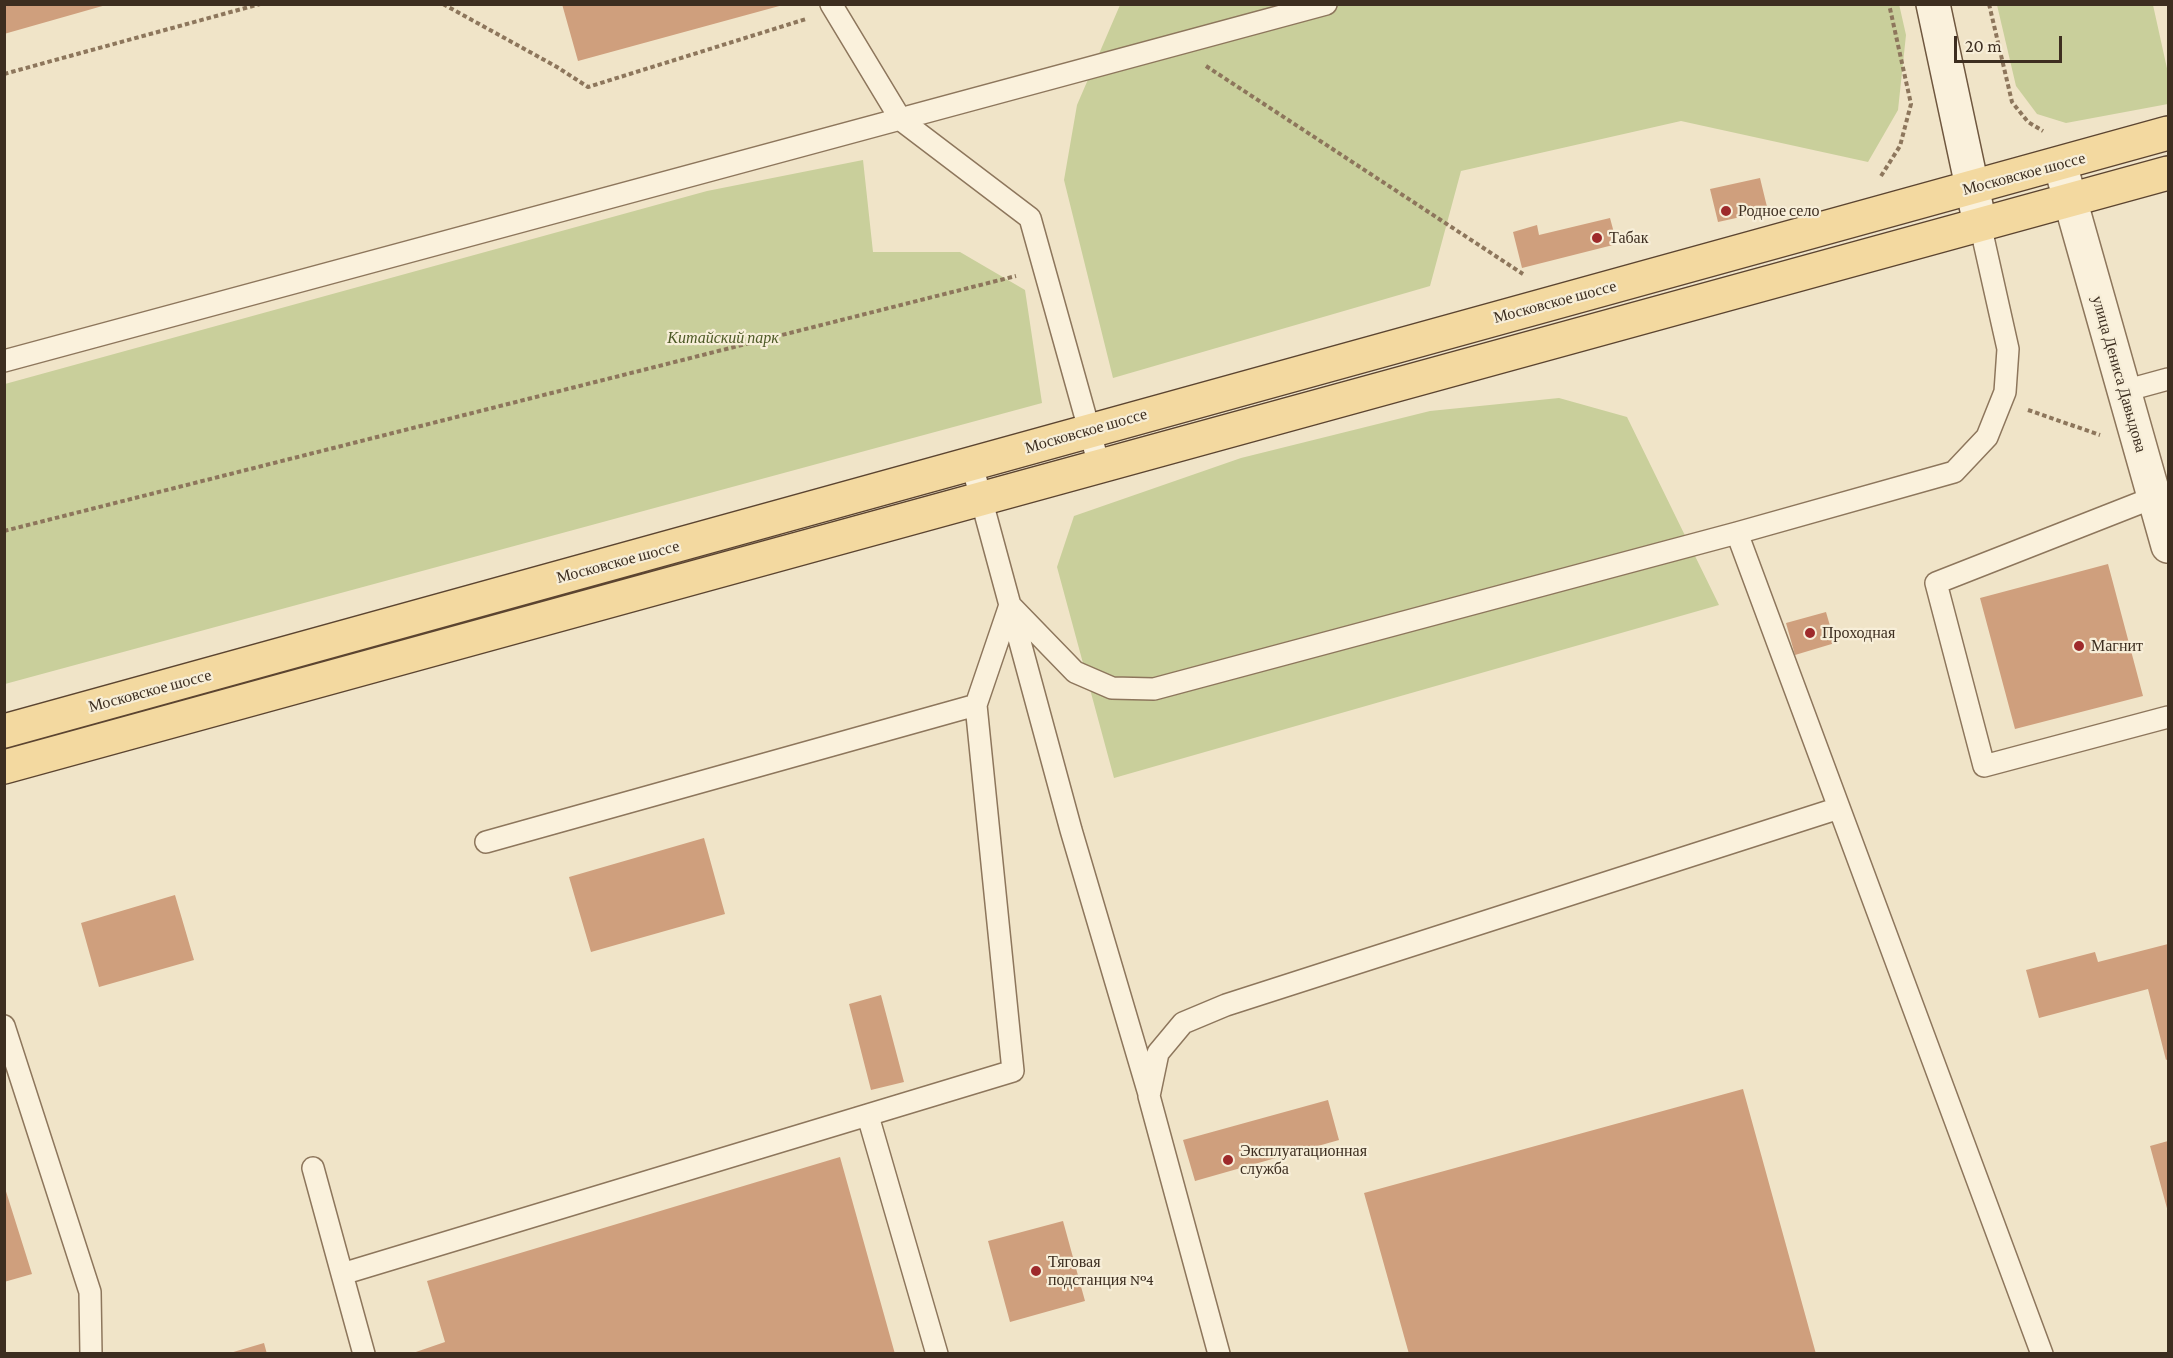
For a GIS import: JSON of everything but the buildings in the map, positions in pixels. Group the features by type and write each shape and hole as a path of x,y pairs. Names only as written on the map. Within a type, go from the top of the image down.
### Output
{"main road":[{"name":"Московское шоссе","path":"4,731 2169,133"},
{"path":"4,767 1099,465 2169,174"}],"street":[{"path":"1933,4 1974,187 1980,224"},
{"name":"улица Дениса Давыдова","path":"2060,164 2169,546"}],"lane":[{"path":"4,361 1326,4"},
{"path":"832,8 901,120 1030,218 1099,465"},
{"path":"1010,605 1074,672 1112,688 1155,689 1737,533 1954,472 1987,437 2005,392 2008,349 1980,224"},
{"path":"2124,391 2169,379"},
{"path":"972,465 1071,830 1149,1096 1219,1353"},
{"path":"2155,497 1936,583 1984,766 2169,717"},
{"path":"1737,533 2042,1353"},
{"path":"342,1275 1012,1071 976,705 1010,605"},
{"path":"486,842 976,705"},
{"path":"1149,1096 1158,1053 1183,1023 1226,1005 1839,808"},
{"path":"4,1026 90,1292 91,1353"},
{"path":"868,1116 937,1353"},
{"path":"313,1168 364,1353"}],"path":[{"path":"4,74 260,4"},
{"path":"443,4 557,67 588,87 832,8"},
{"path":"1879,179 1900,146 1911,104 1889,4"},
{"path":"1989,4 2012,102 2028,122 2045,132"},
{"path":"1175,46 1524,275"},
{"path":"4,531 1044,269"}],"green space":[{"path":"1899,4 1906,35 1898,110 1868,162 1681,121 1461,171 1430,286 1113,378 1064,180 1077,105 1120,5"},
{"path":"1997,5 2153,5 2168,73 2168,104 2066,123 2037,114 2016,86"},
{"name":"Китайский парк","path":"863,160 873,252 960,252 1025,290 1042,403 5,684 5,384 707,191"},
{"path":"1559,398 1627,417 1719,605 1114,778 1057,567 1074,516 1241,458 1430,411"}],"place":[{"name":"Родное село","path":"1726,211"},
{"name":"Табак","path":"1597,238"},
{"name":"Проходная","path":"1810,633"},
{"name":"Магнит","path":"2079,646"},
{"name":"Эксплуатационная служба","path":"1228,1160"},
{"name":"Тяговая подстанция №4","path":"1036,1271"}]}
